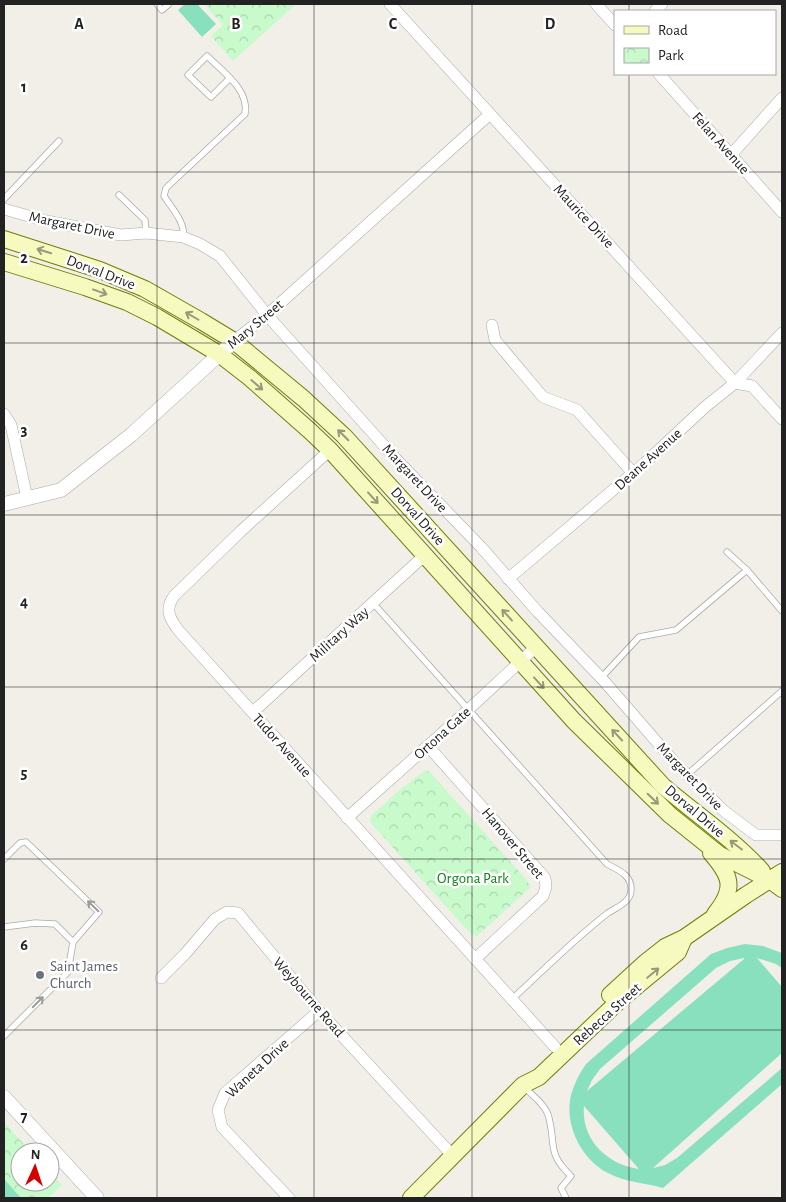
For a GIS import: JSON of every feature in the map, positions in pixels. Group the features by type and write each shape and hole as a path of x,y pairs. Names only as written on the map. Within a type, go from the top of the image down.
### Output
{"main road":[{"name":"Dorval Drive","path":"4,239 100,270 145,289 234,341 304,399 344,436 663,786 703,820 743,850 778,881"},
{"name":"Dorval Drive","path":"4,262 127,302 157,317 219,354 284,407 330,450 574,721 670,815 720,854 778,881"},
{"path":"696,837 728,874 729,883 726,897 709,921"},
{"name":"Rebecca Street","path":"411,1198 523,1085 532,1071 555,1047 646,962 665,946 684,938 709,921 778,881"},
{"name":"Rebecca Street","path":"523,1085 539,1077 621,999 678,952 684,938"}],"street":[{"name":"Maurice Drive","path":"390,4 735,383 752,386 782,418"},
{"path":"596,4 614,24"},
{"name":"Felan Avenue","path":"659,75 782,212"},
{"path":"732,155 782,98"},
{"name":"Mary Street","path":"4,504 61,490 131,435 193,381 219,354 267,315 490,114"},
{"name":"Margaret Drive","path":"4,209 46,221 121,235 146,233 183,237 200,244 220,256 267,315 396,459 601,678 687,775 724,811 756,835 782,835"},
{"path":"492,325 495,340 543,397 577,410 633,473"},
{"name":"Deane Avenue","path":"508,579 735,383 782,333"},
{"path":"4,414 11,425 27,498"},
{"name":"Tudor Avenue","path":"330,450 241,531 174,596 169,605 168,615 171,621 555,1047"},
{"name":"Military Way","path":"253,712 425,555"},
{"name":"Ortona Gate","path":"348,818 536,647"},
{"name":"Hanover Street","path":"428,746 545,878 546,887 543,896 475,959"},
{"name":"Weybourne Road","path":"161,978 185,954 215,918 227,912 238,914 319,1011 453,1156"},
{"name":"Waneta Drive","path":"289,1198 222,1126 218,1110 225,1093 319,1011"},
{"path":"4,1097 97,1198"}],"lane":[{"path":"157,4 162,10 169,4"},
{"path":"183,237 184,232 180,222 164,196 166,188 245,114 246,108 243,95 230,78 207,56 188,75 211,97 230,78"},
{"path":"4,199 59,141"},
{"path":"119,195 145,220 146,233"},
{"path":"727,552 747,570 782,611"},
{"path":"601,678 639,637 676,630 747,570"},
{"path":"373,604 607,864 624,873 629,879 631,891 625,902 600,919 512,1000"},
{"path":"687,775 782,691"},
{"path":"4,859 20,843 26,842 99,912 73,942 68,972 4,1036"},
{"path":"4,928 35,923 55,924 73,942"},
{"path":"523,1085 539,1102 549,1118 554,1155 571,1176 561,1188 566,1198"}],"green space":[{"path":"185,4 197,4 216,24 202,37 178,10"},
{"path":"204,4 296,4 233,61 211,36 223,25"},
{"name":"Orgona Park","path":"425,770 430,772 531,887 476,937 467,930 371,823 372,815"},
{"path":"745,944 763,946 782,953 782,968 757,958 782,987 782,1053 653,1168 665,1165 677,1158 782,1068 782,1084 663,1188 608,1173 590,1159 577,1140 573,1129 569,1106 572,1091 579,1075 586,1064 711,954","holes":["744,959 587,1091 600,1069 716,968 730,961","584,1106 638,1168 638,1169 616,1162 598,1148 591,1139 587,1129 584,1118"]},
{"path":"4,1122 22,1142 10,1142 10,1192 55,1192 49,1198 4,1198"},
{"path":"4,1179 10,1186 10,1192 16,1192 21,1198 4,1198"}],"place":[{"name":"Saint James Church","path":"40,975"}]}
